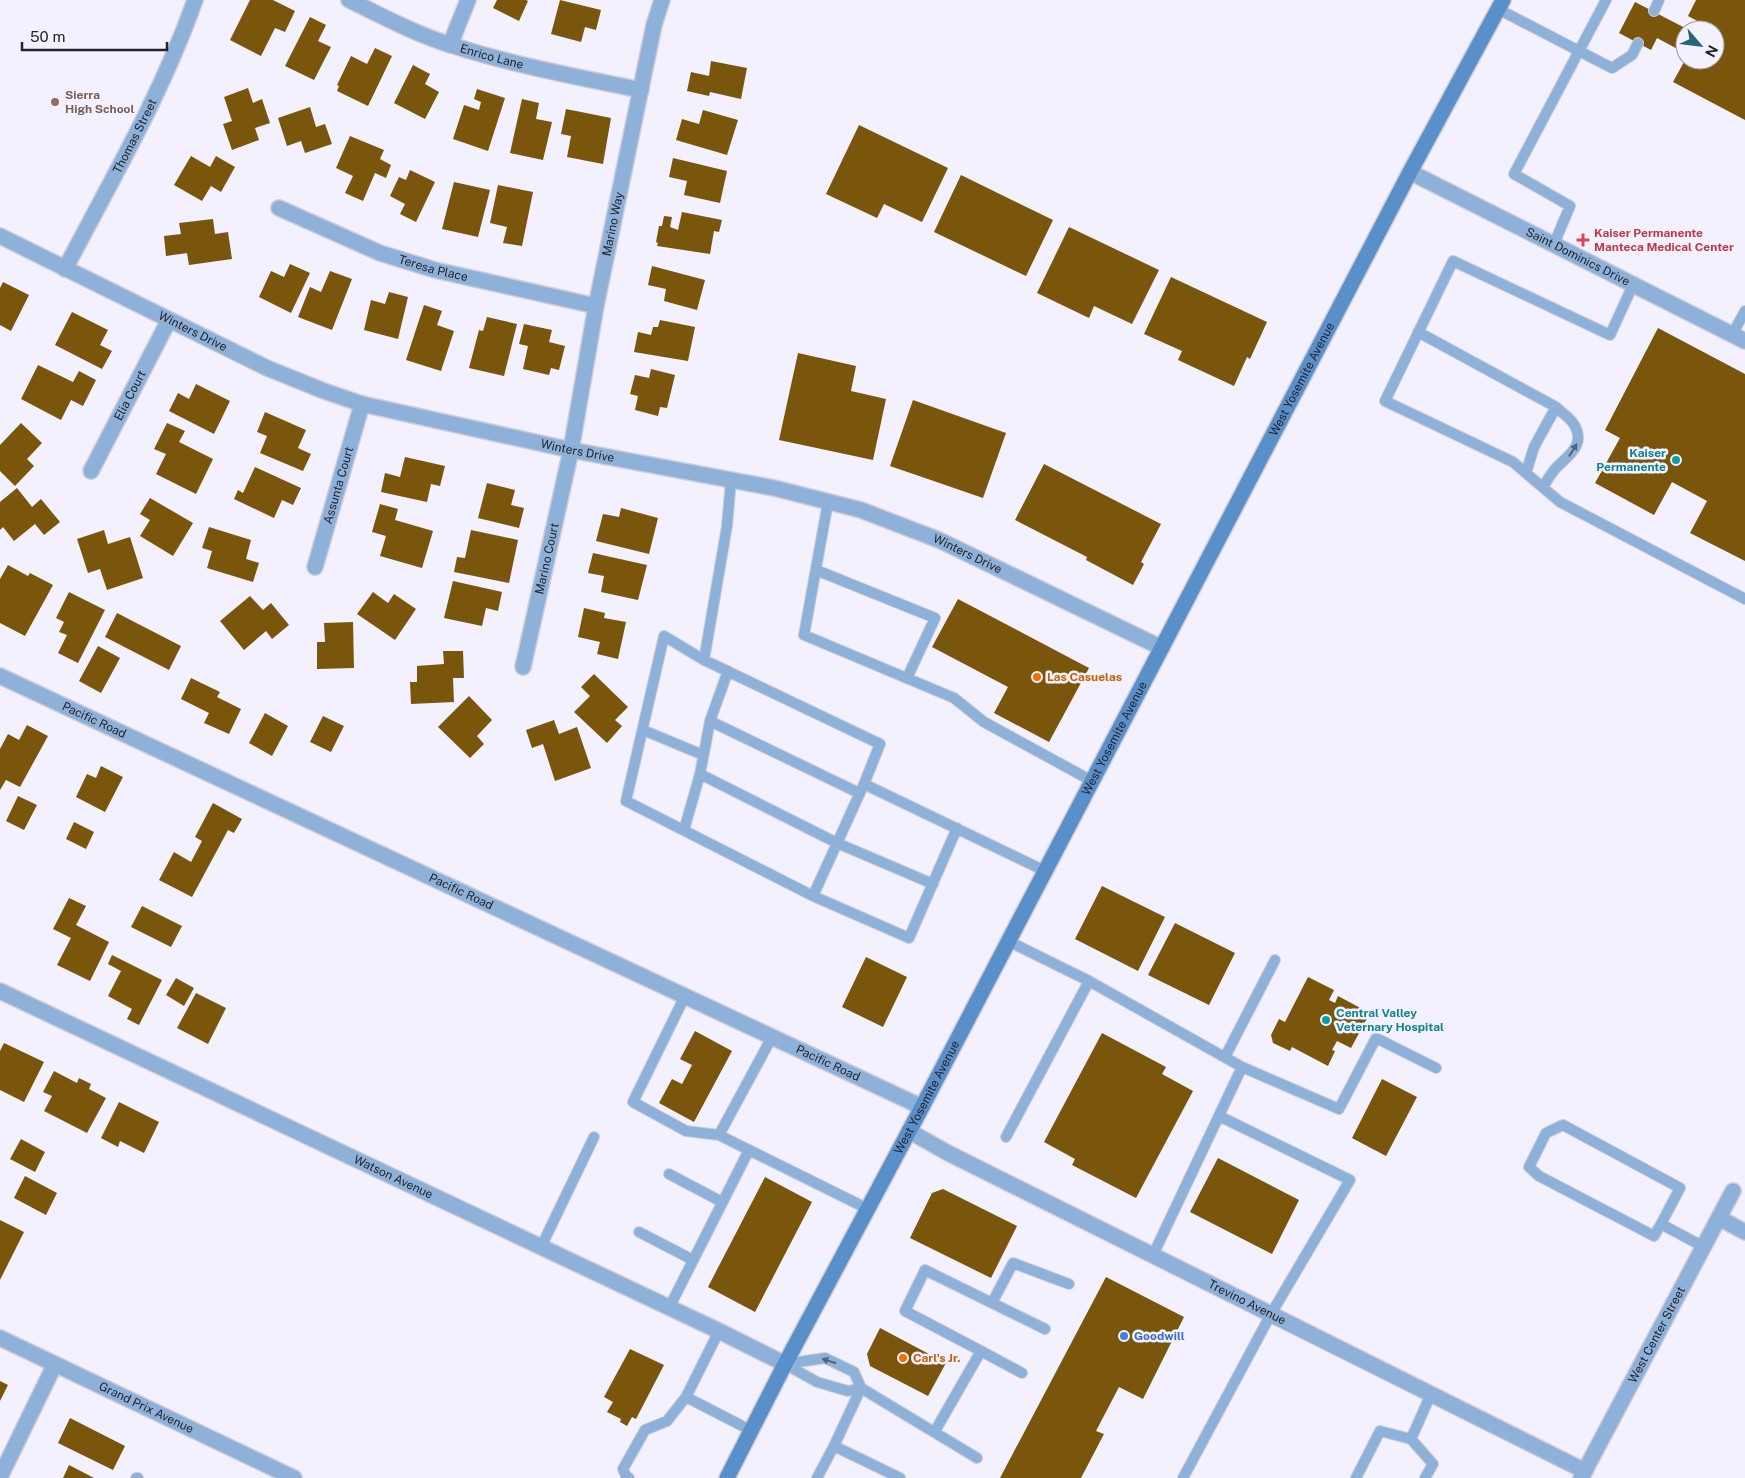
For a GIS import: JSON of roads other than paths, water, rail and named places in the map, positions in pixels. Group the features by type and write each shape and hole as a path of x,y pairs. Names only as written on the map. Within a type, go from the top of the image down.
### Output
{"main road":[{"name":"West Yosemite Avenue","path":"727,1478 1410,172 1501,4"}],"street":[{"name":"Thomas Street","path":"65,269 144,120 195,0"},
{"name":"Enrico Lane","path":"349,0 419,34 450,45 536,69 641,90"},
{"path":"450,45 468,0"},
{"name":"Marino Way","path":"571,450 596,306 654,25 662,0"},
{"name":"Saint Dominics Drive","path":"1410,172 1738,338"},
{"name":"Teresa Place","path":"279,208 389,256 435,270 596,306"},
{"name":"Winters Drive","path":"0,236 267,368 324,391 362,404 571,450 774,488 861,510 939,540 1162,648"},
{"name":"Elia Court","path":"91,471 169,320"},
{"name":"Assunta Court","path":"315,567 362,404"},
{"name":"Marino Court","path":"523,667 571,450"},
{"name":"Pacific Road","path":"0,676 922,1107"},
{"name":"Watson Avenue","path":"0,991 785,1364"},
{"name":"Trevino Avenue","path":"909,1131 948,1153 1431,1394 1583,1475"},
{"name":"West Center Street","path":"1583,1475 1733,1191"},
{"path":"1719,1218 1745,1232"},
{"name":"Grand Prix Avenue","path":"0,1338 294,1478"},
{"path":"0,1477 55,1364"}],"lane":[{"path":"1554,244 1570,206 1514,174 1606,0"},
{"path":"1654,11 1659,0"},
{"path":"1501,4 1579,51 1612,68 1632,55 1638,43"},
{"path":"1633,285 1610,335 1452,261 1384,401 1513,462 1560,502 1745,598"},
{"path":"1738,338 1745,311"},
{"path":"1418,332 1556,407 1573,423 1578,436 1578,444 1569,457 1555,469 1543,487"},
{"path":"1526,473 1534,447 1556,407"},
{"path":"704,660 727,526 731,480"},
{"path":"828,502 804,635 954,698 984,722 1092,781"},
{"path":"816,570 935,618 907,678"},
{"path":"813,896 880,744 704,660 664,636 626,801 813,896 909,938 957,828"},
{"path":"684,830 700,774 710,721 728,671"},
{"path":"710,721 861,789 957,828 1045,871"},
{"path":"642,730 703,755"},
{"path":"700,774 837,842 933,884"},
{"path":"1008,941 1089,981 1242,1067 1339,1109 1376,1038 1436,1068"},
{"path":"1225,1057 1275,960"},
{"path":"1006,1137 1089,981"},
{"path":"685,996 633,1102 686,1132 719,1134 868,1209"},
{"path":"719,1134 772,1037"},
{"path":"1153,1255 1242,1067"},
{"path":"1184,1478 1271,1314 1350,1180 1218,1116"},
{"path":"1563,1125 1680,1188 1661,1224 1654,1236 1539,1176 1529,1167 1546,1133 1563,1125"},
{"path":"541,1247 594,1137"},
{"path":"669,1308 749,1150"},
{"path":"669,1174 722,1202"},
{"path":"1661,1224 1704,1247"},
{"path":"639,1232 693,1260"},
{"path":"992,1303 1013,1263 1069,1284"},
{"path":"1022,1373 905,1311 925,1270 1045,1329"},
{"path":"629,1478 626,1476 624,1469 645,1430 667,1421 686,1397 719,1331"},
{"path":"935,1431 981,1352"},
{"path":"785,1364 824,1358 854,1372 861,1388 977,1458"},
{"path":"785,1364 816,1382 848,1391 861,1388"},
{"path":"817,1478 861,1388"},
{"path":"1411,1439 1431,1394"},
{"path":"686,1397 752,1431"},
{"path":"1356,1478 1380,1431 1411,1439 1433,1464 1425,1478"},
{"path":"834,1446 900,1478"}],"place":[{"name":"Sierra High School","path":"55,102"},
{"name":"Kaiser Permanente Manteca Medical Center","path":"1583,240"},
{"name":"Kaiser Permanente","path":"1676,460"},
{"name":"Las Casuelas","path":"1037,677"},
{"name":"Central Valley Veternary Hospital","path":"1326,1020"},
{"name":"Goodwill","path":"1124,1336"},
{"name":"Carl's Jr.","path":"903,1358"}]}
